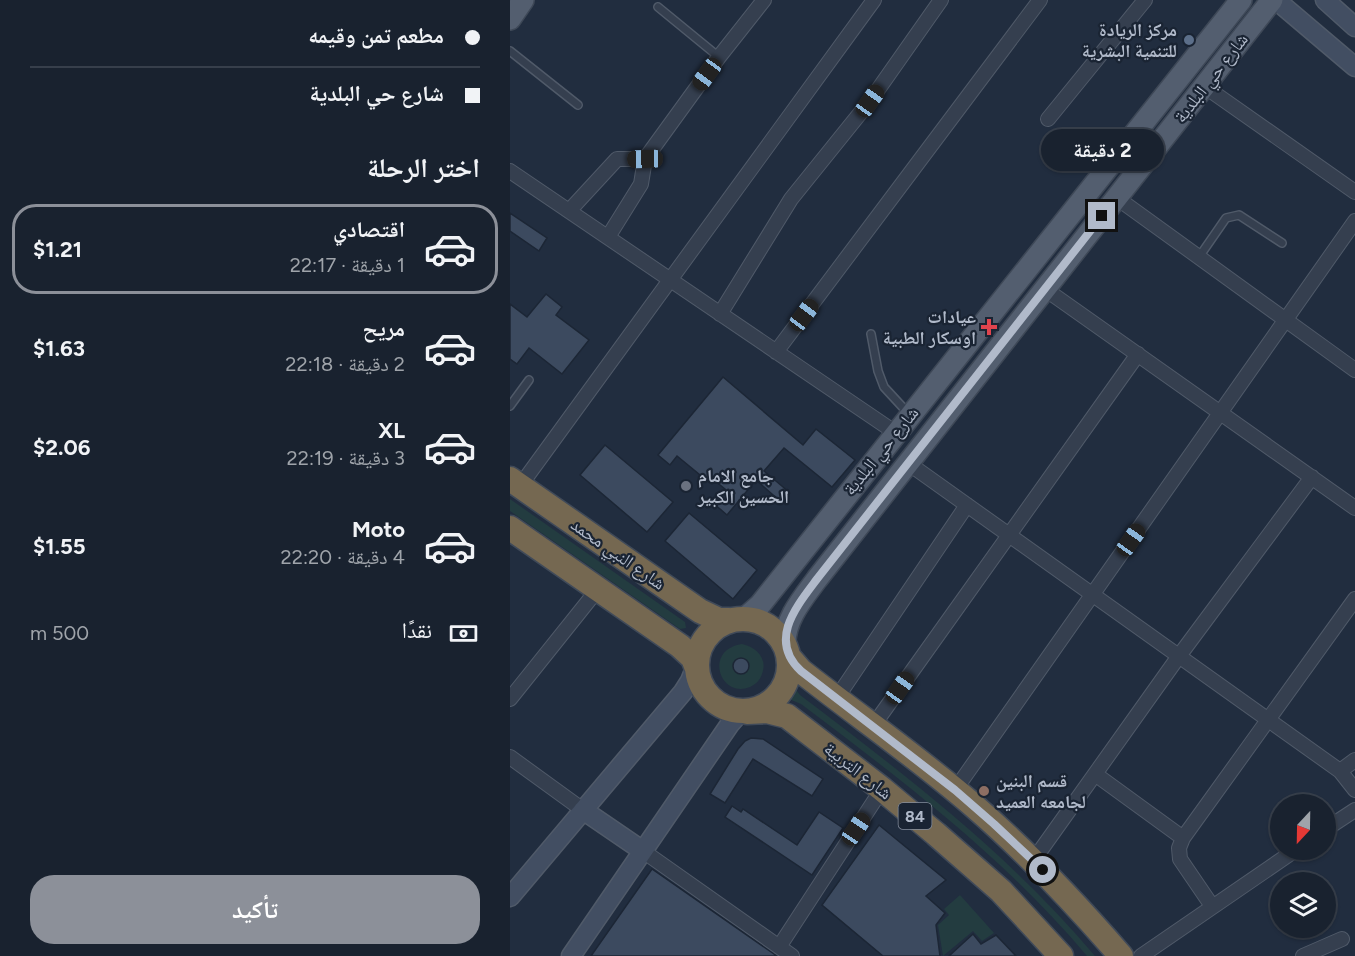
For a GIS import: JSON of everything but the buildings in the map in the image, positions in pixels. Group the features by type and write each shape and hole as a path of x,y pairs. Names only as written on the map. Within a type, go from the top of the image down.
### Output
{"highway":[{"name":"شارع النبي محمد","path":"515,483 700,611 719,620 736,620"},
{"path":"510,528 680,646 693,658 696,666"},
{"name":"84","path":"736,620 753,620 771,628 801,671 955,790 1033,861 1121,956"},
{"path":"696,666 698,651 705,637 716,627 736,620"},
{"path":"747,712 765,706 780,693 789,669 787,651"},
{"name":"84","path":"696,666 698,681 706,694 718,705 732,711 747,712"},
{"name":"شارع التربية","path":"747,712 767,711 787,716 882,789 1001,891 1061,956"}],"main road":[{"path":"510,19 523,0"},
{"name":"شارع حي البلدية","path":"736,620 760,605 1241,0"},
{"path":"1274,0 1355,67"},
{"name":"شارع حي البلدية","path":"787,651 786,633 801,600 1274,0"},
{"path":"1325,0 1355,27"},
{"path":"794,561 795,568 804,577 817,579"},
{"path":"510,897 687,686 696,666"},
{"path":"571,956 733,719 747,712"},
{"path":"583,810 643,851"}],"street":[{"path":"608,237 641,184 645,159 719,57 764,0"},
{"path":"515,483 672,280 874,0"},
{"path":"720,314 791,199 870,101 941,0"},
{"path":"776,352 1040,0"},
{"path":"1048,119 1145,0"},
{"path":"1204,86 1355,192"},
{"path":"569,211 617,159 645,159"},
{"path":"510,171 896,433"},
{"path":"1117,198 1355,370"},
{"path":"955,790 1355,221"},
{"path":"1045,289 1355,508"},
{"path":"873,726 1138,354"},
{"path":"908,463 1340,771 1355,790"},
{"path":"1033,861 1179,656 1312,477"},
{"path":"836,699 967,505"},
{"path":"510,699 598,589"},
{"path":"1212,906 1180,859 1179,848 1183,838 1355,599"},
{"path":"510,757 583,810"},
{"path":"1340,771 1355,760"},
{"path":"1095,774 1183,838"},
{"path":"778,947 882,789"},
{"path":"1336,822 1355,810"},
{"path":"643,851 792,956"},
{"path":"1142,956 1281,860"},
{"path":"1303,956 1342,939"}],"lane":[{"path":"658,7 719,57"},
{"path":"510,51 578,105"},
{"path":"1199,257 1226,218 1239,215 1282,243"},
{"path":"872,334 878,371 884,387 910,415"},
{"path":"510,406 529,380"}],"green space":[{"path":"510,499 685,622 686,628 680,629 510,511"},
{"path":"742,644 759,654 763,668 756,683 739,689 724,680 719,663 730,648"},
{"path":"794,687 800,695 879,755 992,850 1062,919 1095,956 1087,956 1022,886 952,822 801,704 789,699"},
{"path":"960,895 994,933 982,941 973,931 943,956 938,925 949,915 944,909"}],"place":[{"name":"مركز الريادة للتنمية البشرية","path":"1189,40"},
{"name":"عيادات اوسكار الطبية","path":"989,327"},
{"name":"جامع الامام الحسين الكبير","path":"686,486"},
{"name":"قسم البنين لجامعه العميد","path":"984,791"}],"route":[{"path":"1043,870 955,790 801,671 788,656 784,639 801,600 1102,216"}]}
